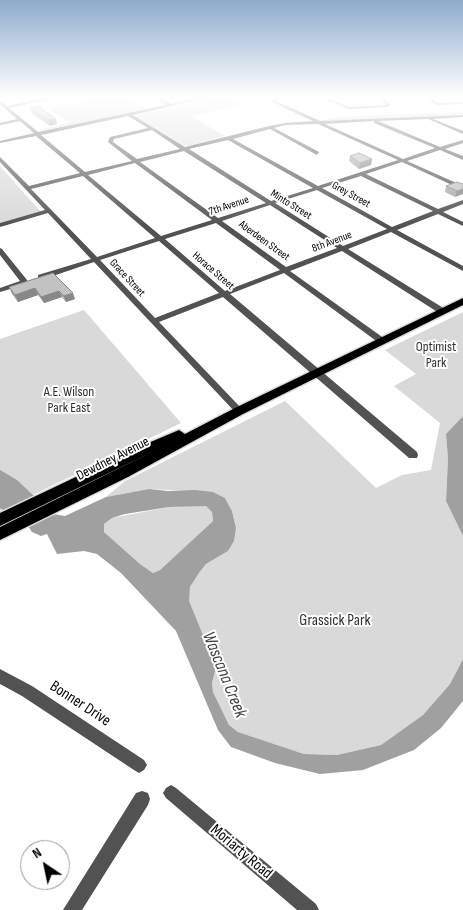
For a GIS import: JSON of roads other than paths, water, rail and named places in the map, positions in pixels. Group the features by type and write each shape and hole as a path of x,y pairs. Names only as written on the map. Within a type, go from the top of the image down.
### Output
{"main road":[{"name":"Dewdney Avenue","path":"4,525 463,301"}],"street":[{"name":"Horace Street","path":"44,139 315,373 414,455"},
{"name":"Aberdeen Street","path":"112,139 110,140 138,162 382,341"},
{"name":"Minto Street","path":"168,139 442,311"},
{"path":"29,190 228,139"},
{"name":"Grey Street","path":"231,139 463,269"},
{"path":"292,139 318,153"},
{"path":"355,139 463,188"},
{"path":"421,139 463,158"},
{"name":"7th Avenue","path":"0,290 463,141"},
{"name":"Grace Street","path":"1,162 239,411"},
{"path":"362,174 463,224"},
{"name":"8th Avenue","path":"153,321 463,202"},
{"path":"0,225 49,211"},
{"path":"0,250 24,282"},
{"name":"Bonner Drive","path":"0,676 61,712 139,764"},
{"name":"Moriarty Road","path":"171,793 310,910"},
{"path":"72,910 142,799"}],"park label":[{"name":"Optimist Park","path":"436,356"},
{"name":"A.E. Wilson Park East","path":"69,400"},
{"name":"Grassick Park","path":"335,621"}],"water label":[{"name":"Wascana Creek","path":"224,675"}]}
